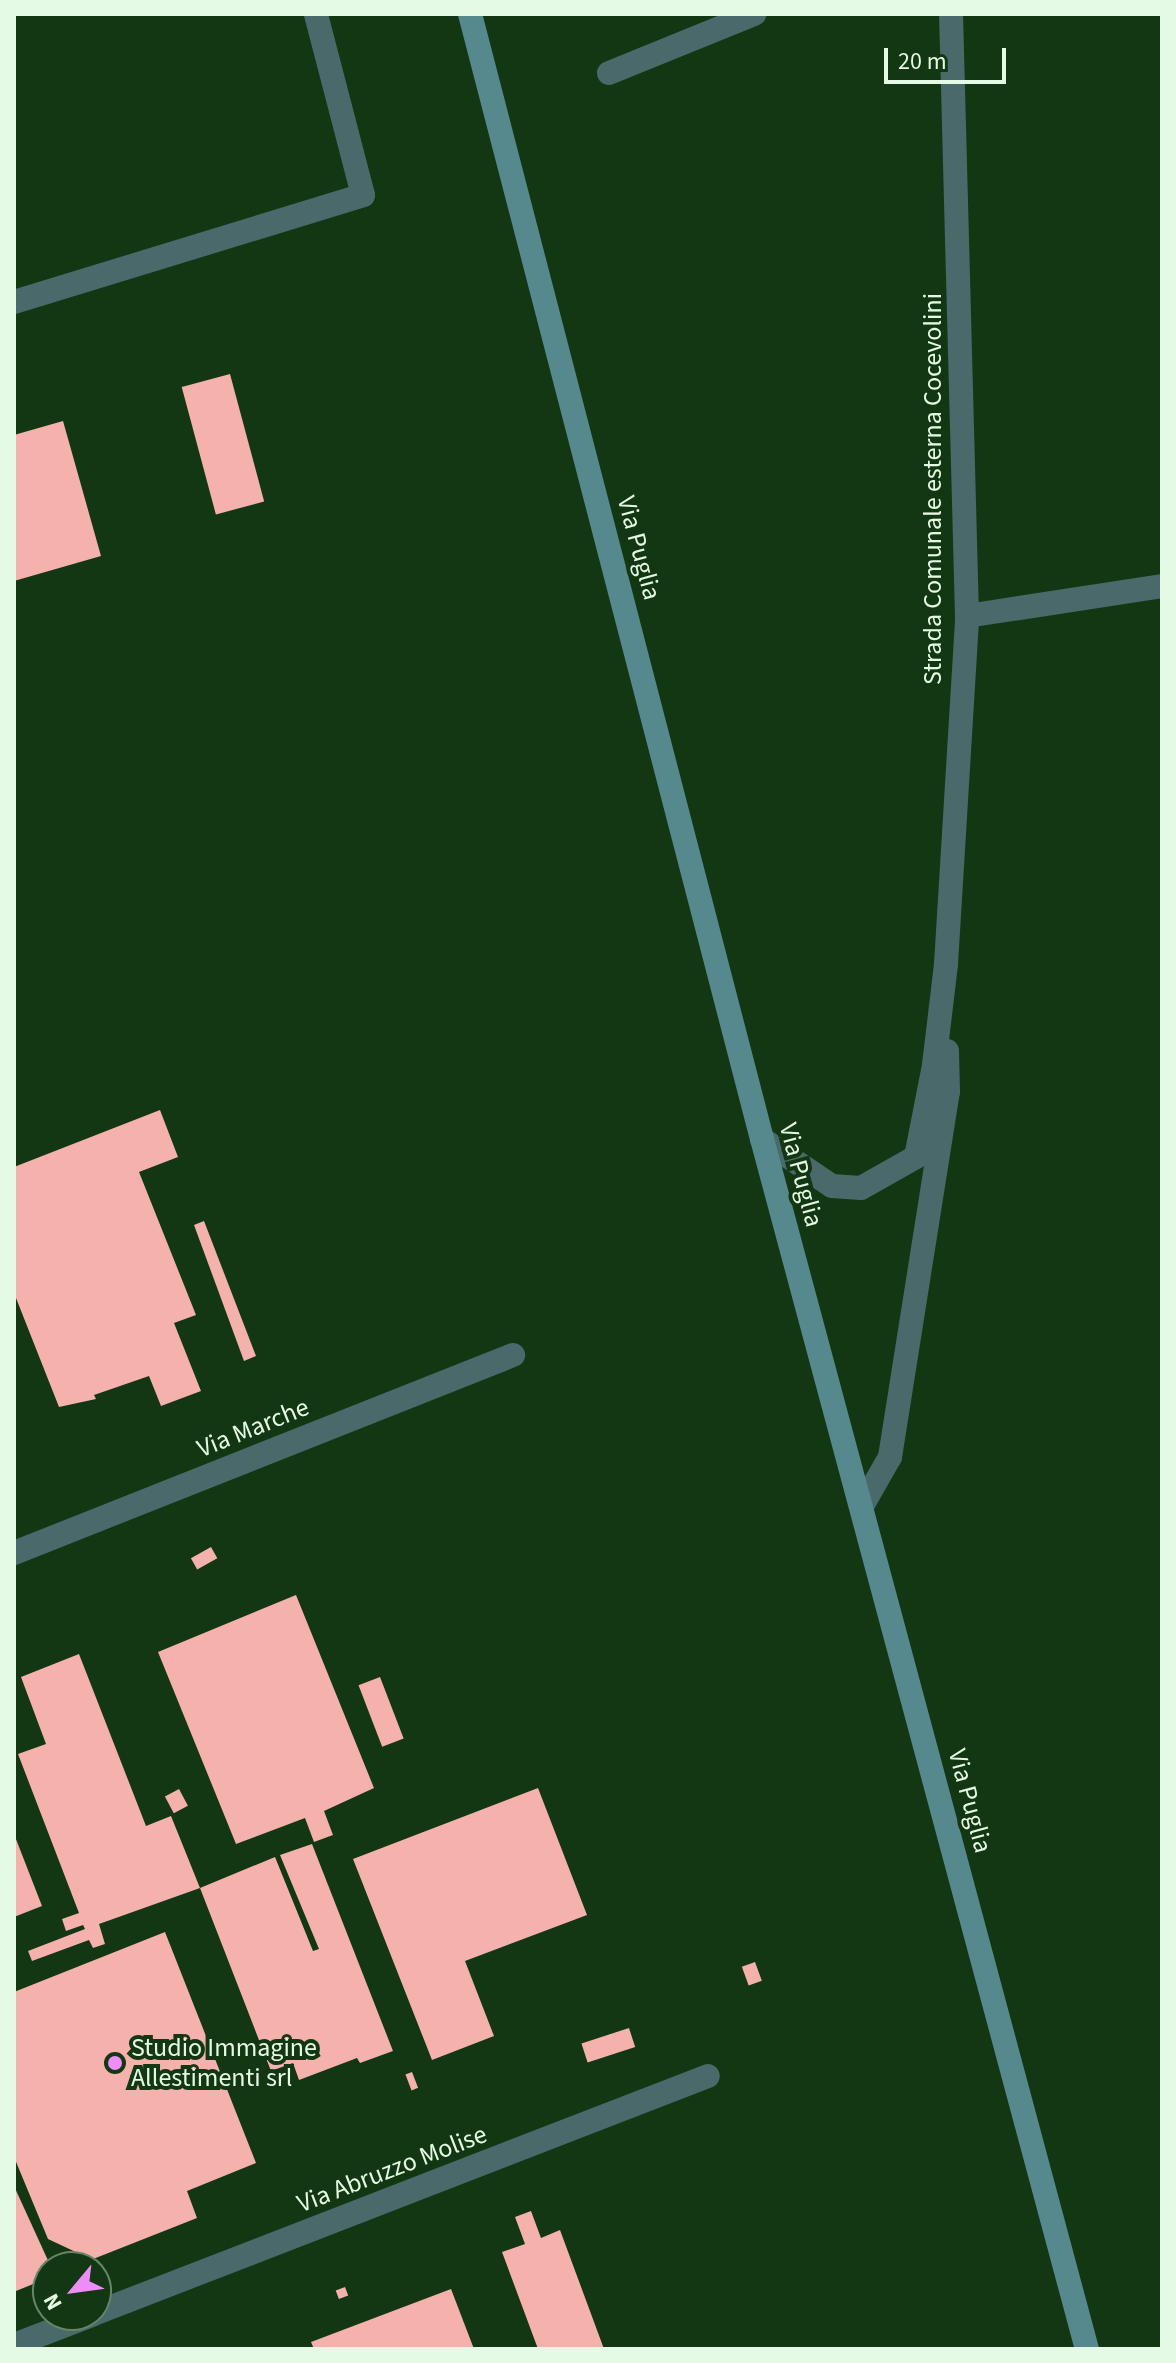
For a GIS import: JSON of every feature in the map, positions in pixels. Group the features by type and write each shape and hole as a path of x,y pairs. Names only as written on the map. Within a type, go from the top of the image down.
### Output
{"main road":[{"name":"Via Puglia","path":"470,14 762,1139 1087,2349"}],"street":[{"path":"14,302 363,195 316,14"},
{"path":"609,73 754,14"},
{"name":"Strada Comunale esterna Cocevolini","path":"946,964 967,616 951,14"},
{"path":"967,616 1162,586"},
{"path":"762,1139 832,1186 861,1188 916,1157 946,964"},
{"path":"862,1506 890,1457 948,1092 946,964"},
{"name":"Via Marche","path":"14,1553 513,1355"},
{"name":"Via Abruzzo Molise","path":"112,2307 708,2076"},
{"name":"Via Abruzzo Molise","path":"14,2345 50,2331"}],"building":[{"path":"230,374 264,502 216,514 182,387"},
{"path":"63,421 101,556 14,581 14,435"},
{"path":"160,1110 178,1157 139,1172 196,1315 174,1323 201,1391 161,1406 149,1376 94,1395 96,1399 59,1407 14,1293 14,1167"},
{"path":"204,1221 256,1356 244,1361 194,1225"},
{"path":"211,1547 217,1558 197,1570 191,1558"},
{"path":"296,1595 374,1788 324,1811 333,1835 314,1842 305,1818 236,1844 158,1652"},
{"path":"79,1654 146,1826 171,1816 200,1888 99,1924 105,1944 93,1948 89,1940 32,1961 28,1951 85,1929 83,1925 66,1931 62,1919 79,1913 18,1754 46,1744 21,1677"},
{"path":"380,1677 404,1739 382,1747 359,1685"},
{"path":"538,1788 587,1915 465,1961 494,2036 432,2060 353,1859"},
{"path":"179,1789 188,1806 174,1813 165,1797"},
{"path":"14,1834 42,1906 14,1917"},
{"path":"312,1844 393,2051 360,2063 357,2058 299,2080 293,2063 271,2071 200,1888 275,1857 313,1951 319,1949 280,1855"},
{"name":"Studio Immagine Allestimenti srl","path":"165,1932 256,2163 187,2191 197,2218 112,2252 74,2251 48,2239 14,2157 14,1992"},
{"path":"755,1962 762,1981 749,1986 742,1967"},
{"path":"629,2028 635,2047 588,2062 581,2043"},
{"path":"412,2072 418,2088 412,2090 405,2075"},
{"path":"14,2186 44,2251 32,2251 32,2284 16,2291"},
{"path":"531,2211 541,2238 560,2230 604,2349 538,2349 502,2252 525,2244 515,2217"},
{"path":"345,2287 348,2295 339,2299 336,2291"},
{"path":"451,2289 474,2349 314,2349 311,2342"}],"place":[{"name":"Studio Immagine Allestimenti srl","path":"115,2063"}]}
